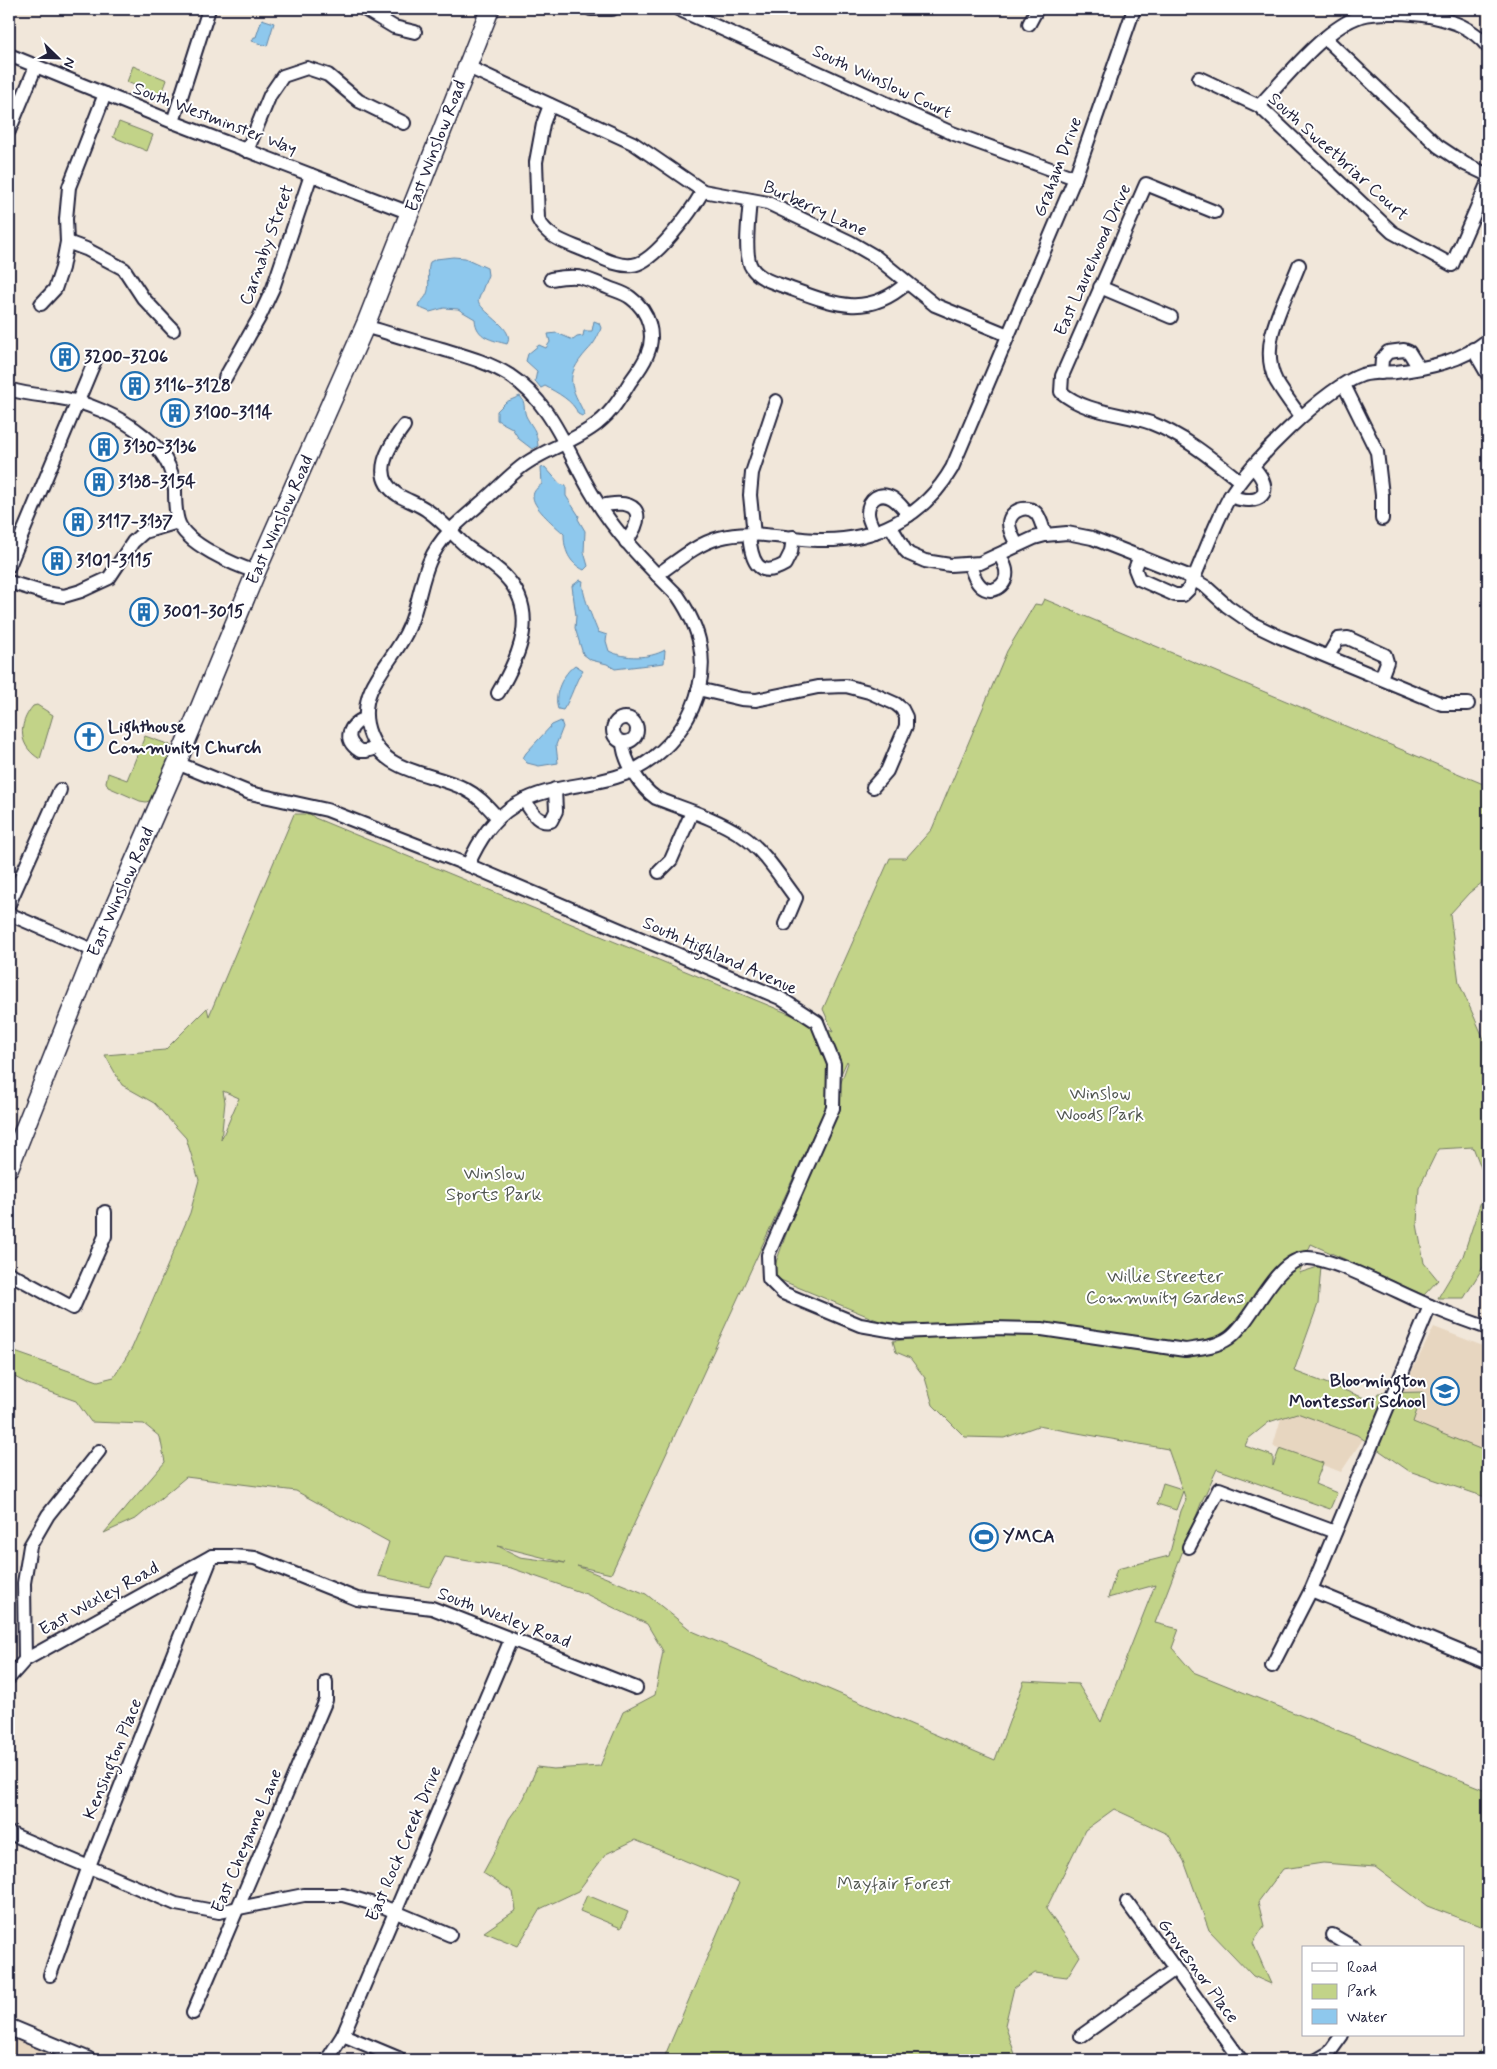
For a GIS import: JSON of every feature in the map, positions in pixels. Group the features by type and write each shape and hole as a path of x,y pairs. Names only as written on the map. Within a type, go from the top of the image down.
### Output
{"main road":[{"name":"East Winslow Road","path":"9,1168 95,951 177,763 256,572 365,326 490,9"}],"street":[{"path":"173,122 209,9"},
{"path":"364,9 394,27 415,32"},
{"path":"591,9 612,9"},
{"name":"South Winslow Court","path":"678,9 952,133 1075,178"},
{"path":"1029,24 1037,9"},
{"name":"Graham Drive","path":"657,575 707,542 731,536 752,535 819,540 856,537 875,532 891,527 909,516 935,494 952,468 1075,178 1134,9"},
{"path":"1259,106 1325,38 1344,24 1362,16 1419,14 1452,20 1476,34 1488,47"},
{"path":"1325,38 1438,146 1465,164 1488,175"},
{"name":"South Westminster Way","path":"9,55 173,122 410,214"},
{"path":"9,131 36,66"},
{"name":"Burberry Lane","path":"466,66 634,143 703,191 768,203 865,249 936,305 1008,335"},
{"path":"247,151 270,95 283,76 307,68 328,75 359,101 404,123"},
{"name":"South Sweetbriar Court","path":"1199,78 1259,106 1392,232 1452,265 1488,182"},
{"path":"41,304 55,289 67,242 66,219 69,187 105,94"},
{"path":"550,105 543,124 536,162 538,219 545,230 552,236 616,263 631,266 639,264 651,256 689,214 703,191"},
{"name":"Carnaby Street","path":"225,378 259,318 273,288 311,176"},
{"name":"East Laurelwood Drive","path":"1215,212 1146,184 1062,376 1062,392 1073,400 1091,407 1139,419 1173,433 1200,449 1240,481"},
{"path":"750,200 748,256 751,268 762,278 823,302 857,306 884,300 894,295 907,283"},
{"path":"67,242 86,249 124,269 143,298 172,330"},
{"path":"1299,265 1276,318 1271,341 1271,362 1275,379 1300,416"},
{"path":"498,818 482,800 471,792 395,764 377,748 371,737 366,710 371,689 409,629 427,564 439,544 450,531 522,467 597,424 618,402 647,356 650,347 650,328 645,312 631,297 583,277 572,275 551,279"},
{"path":"1100,288 1171,317"},
{"path":"365,326 470,358 509,376 534,396 555,423 600,506 626,542 678,596 694,626 701,658 698,689 688,716 675,736 651,760 616,777 555,789 524,800 498,818 485,832 468,865"},
{"path":"1140,556 1135,569 1137,576 1142,581 1179,596 1187,592 1230,496 1240,481 1300,416 1344,385 1362,375 1419,368 1456,359 1488,340"},
{"path":"1381,373 1382,359 1388,352 1404,350 1409,352 1419,368"},
{"path":"1473,350 1488,375"},
{"path":"9,566 96,358"},
{"path":"1344,385 1377,452 1382,495 1382,519"},
{"path":"9,389 26,395 55,397 77,402 123,421 144,435 159,450 172,468 178,522 191,539 237,566 256,572"},
{"path":"776,401 752,473 750,495 752,558 754,562 764,569 772,569 785,564 793,537"},
{"path":"404,426 384,457 385,478 397,494 432,513 450,531 504,575 512,585 522,605 524,623 522,640 509,674 498,693"},
{"path":"1230,496 1256,501 1261,496 1264,491 1263,480 1253,467"},
{"path":"875,532 868,513 870,504 876,496 892,497 909,516"},
{"path":"600,506 621,502 635,510 637,526 626,542"},
{"path":"1017,546 1009,522 1015,512 1020,510 1030,510 1036,513 1045,535"},
{"path":"9,582 45,593 64,596 81,592 109,578 133,542 144,532 178,522"},
{"path":"891,527 904,550 916,557 938,564 970,565 1000,555 1045,535 1067,533 1103,542 1193,579 1252,624 1442,704 1468,704"},
{"path":"970,565 978,583 984,588 994,590 1002,586 1006,576 1005,566 1000,555"},
{"path":"1328,656 1338,639 1348,638 1386,655 1386,665 1380,678"},
{"path":"698,689 741,699 756,700 818,688 846,686 869,692 904,708 906,726 887,771 874,787"},
{"path":"366,718 356,722 352,727 351,741 360,751 377,748"},
{"path":"623,742 623,749 633,770 642,786 648,792 656,798 726,826 742,835 762,854 796,898 785,924"},
{"name":"South Highland Avenue","path":"177,763 250,793 328,810 468,865 780,998 817,1022 834,1064 833,1108 768,1255 769,1279 783,1293 860,1326 900,1332 990,1328 1042,1329 1185,1350 1209,1347 1229,1338 1244,1322 1265,1291 1281,1272 1295,1261 1308,1258 1331,1262 1430,1306 1488,1328"},
{"path":"524,800 538,819 546,822 551,821 556,811 555,789"},
{"path":"9,904 60,790"},
{"path":"659,872 672,860 692,812"},
{"path":"9,914 95,951"},
{"path":"9,1273 73,1308 105,1236 105,1212"},
{"path":"1272,1666 1311,1590 1430,1306"},
{"path":"25,1660 24,1583 30,1546 48,1515 99,1451"},
{"path":"1189,1547 1219,1489 1335,1532"},
{"name":"East Wexley Road","path":"9,1678 25,1660 212,1556"},
{"name":"South Wexley Road","path":"212,1556 255,1558 357,1599 432,1608 636,1688"},
{"name":"Kensington Place","path":"50,1975 90,1866 212,1556"},
{"path":"1311,1590 1488,1663"},
{"name":"East Rock Creek Drive","path":"326,2060 342,2035 511,1639"},
{"name":"East Cheyanne Lane","path":"193,2013 326,1700 326,1682"},
{"path":"9,1833 176,1904 219,1912 304,1896 343,1895 394,1911 450,1935"},
{"name":"Grovesnor Place","path":"1127,1902 1241,2060"},
{"path":"1332,1935 1351,1946"},
{"path":"1081,2036 1175,1969"},
{"path":"9,2027 88,2060"},
{"path":"342,2035 399,2060"},
{"path":"1318,2060 1329,2053 1341,2036"}],"shaded area":[{"name":"Bloomington Montessori School","path":"1434,1327 1488,1348 1488,1485 1363,1439 1341,1472 1273,1446 1283,1411 1310,1411 1382,1431"},
{"path":"9,2035 68,2060 9,2060"}],"green space":[{"path":"133,66 167,80 161,96 127,82"},
{"path":"119,122 153,135 147,151 113,137"},
{"path":"1044,599 1488,786 1488,878 1469,893 1450,914 1459,983 1488,1048 1488,1259 1464,1298 1438,1298 1463,1256 1487,1183 1473,1147 1438,1149 1419,1188 1417,1224 1424,1263 1438,1280 1424,1295 1311,1244 1299,1273 1321,1266 1318,1304 1294,1371 1375,1402 1378,1393 1423,1392 1413,1422 1480,1449 1488,1442 1488,1498 1409,1471 1357,1435 1297,1413 1269,1422 1248,1439 1245,1446 1273,1456 1273,1466 1280,1448 1323,1463 1315,1484 1337,1493 1330,1509 1217,1469 1202,1501 1155,1623 1179,1629 1172,1648 1193,1672 1488,1791 1488,1929 1427,1906 1375,1867 1323,1863 1283,1869 1258,1902 1264,1926 1253,1943 1271,1984 1253,1976 1209,1930 1184,1861 1168,1834 1114,1809 1085,1830 1046,1909 1080,1956 1067,1977 1035,1973 1014,1988 1005,2025 1017,2060 663,2060 739,1883 635,1840 606,1854 578,1891 540,1909 518,1946 484,1932 516,1910 513,1892 483,1873 509,1819 524,1798 537,1767 553,1769 600,1766 623,1712 655,1695 663,1651 647,1624 586,1594 511,1568 445,1557 429,1587 378,1576 389,1542 296,1491 186,1477 137,1518 104,1533 165,1462 160,1437 144,1424 91,1422 76,1401 28,1384 9,1374 9,1350 98,1381 114,1377 132,1348 190,1213 199,1180 186,1138 154,1103 122,1085 105,1055 165,1050 207,1008 209,1016 294,814 310,814 315,818 833,1032 823,1009 890,858 906,858 932,829 1007,651 1035,604 1041,605","holes":["847,1061 848,1063 771,1276 920,1338 893,1341 896,1352 910,1358 925,1378 933,1405 965,1437 1004,1438 1038,1426 1168,1449 1182,1489 1163,1483 1157,1504 1176,1510 1183,1491 1186,1500 1181,1511 1169,1556 1117,1569 1108,1598 1155,1585 1101,1722 1078,1684 1024,1681 995,1760 692,1631 646,1594 577,1566 611,1574","223,1091 239,1098 221,1140 225,1102","498,1546 565,1563 520,1557"]},
{"path":"37,705 53,715 40,759 28,748 24,742 23,735 24,721 33,706"},
{"path":"145,736 170,745 174,753 155,799 146,802 108,787 106,782 108,773 127,780"},
{"path":"587,1895 628,1912 621,1928 580,1911"},
{"path":"1488,2044 1488,2060 1462,2060 1472,2059"}],"water":[{"path":"262,19 274,23 267,46 252,41 256,37"},
{"path":"465,258 487,268 488,275 478,301 503,327 509,338 507,344 486,337 478,330 475,319 458,309 444,308 430,312 418,307 427,294 430,262 436,259"},
{"path":"594,321 599,323 600,331 594,343 579,360 572,375 573,389 585,415 582,416 578,414 573,405 564,397 545,386 541,388 535,381 537,371 526,361 528,354 539,345 546,348 550,342 548,334 557,333 573,340 583,336 584,331 592,331"},
{"path":"520,396 526,416 536,436 538,446 532,449 519,439 512,428 497,420 497,411 506,402"},
{"path":"545,467 560,484 566,486 566,496 579,516 578,519 585,531 584,552 588,566 584,570 575,564 568,555 564,534 541,512 534,502 534,493 542,484 541,468"},
{"path":"580,580 583,581 585,598 598,632 607,635 606,641 609,651 615,654 637,657 652,655 665,650 664,663 615,669 607,664 591,660 583,654 575,628 576,616 572,586"},
{"path":"575,665 583,670 563,710 558,709 557,697 560,685"},
{"path":"561,721 563,727 556,745 558,763 539,766 527,763 523,758 526,753 552,725"}],"place":[{"name":"3200-3206","path":"65,357"},
{"name":"3116-3128","path":"135,386"},
{"name":"3100-3114","path":"175,413"},
{"name":"3130-3136","path":"104,447"},
{"name":"3138-3154","path":"99,482"},
{"name":"3117-3137","path":"78,522"},
{"name":"3101-3115","path":"57,561"},
{"name":"3001-3015","path":"144,612"},
{"name":"Lighthouse Community Church","path":"89,737"},
{"name":"Bloomington Montessori School","path":"1445,1391"},
{"name":"YMCA","path":"984,1537"}],"park label":[{"name":"Winslow Woods Park","path":"1100,1104"},
{"name":"Winslow Sports Park","path":"494,1184"},
{"name":"Willie Streeter Community Gardens","path":"1165,1287"},
{"name":"Mayfair Forest","path":"894,1884"}]}
